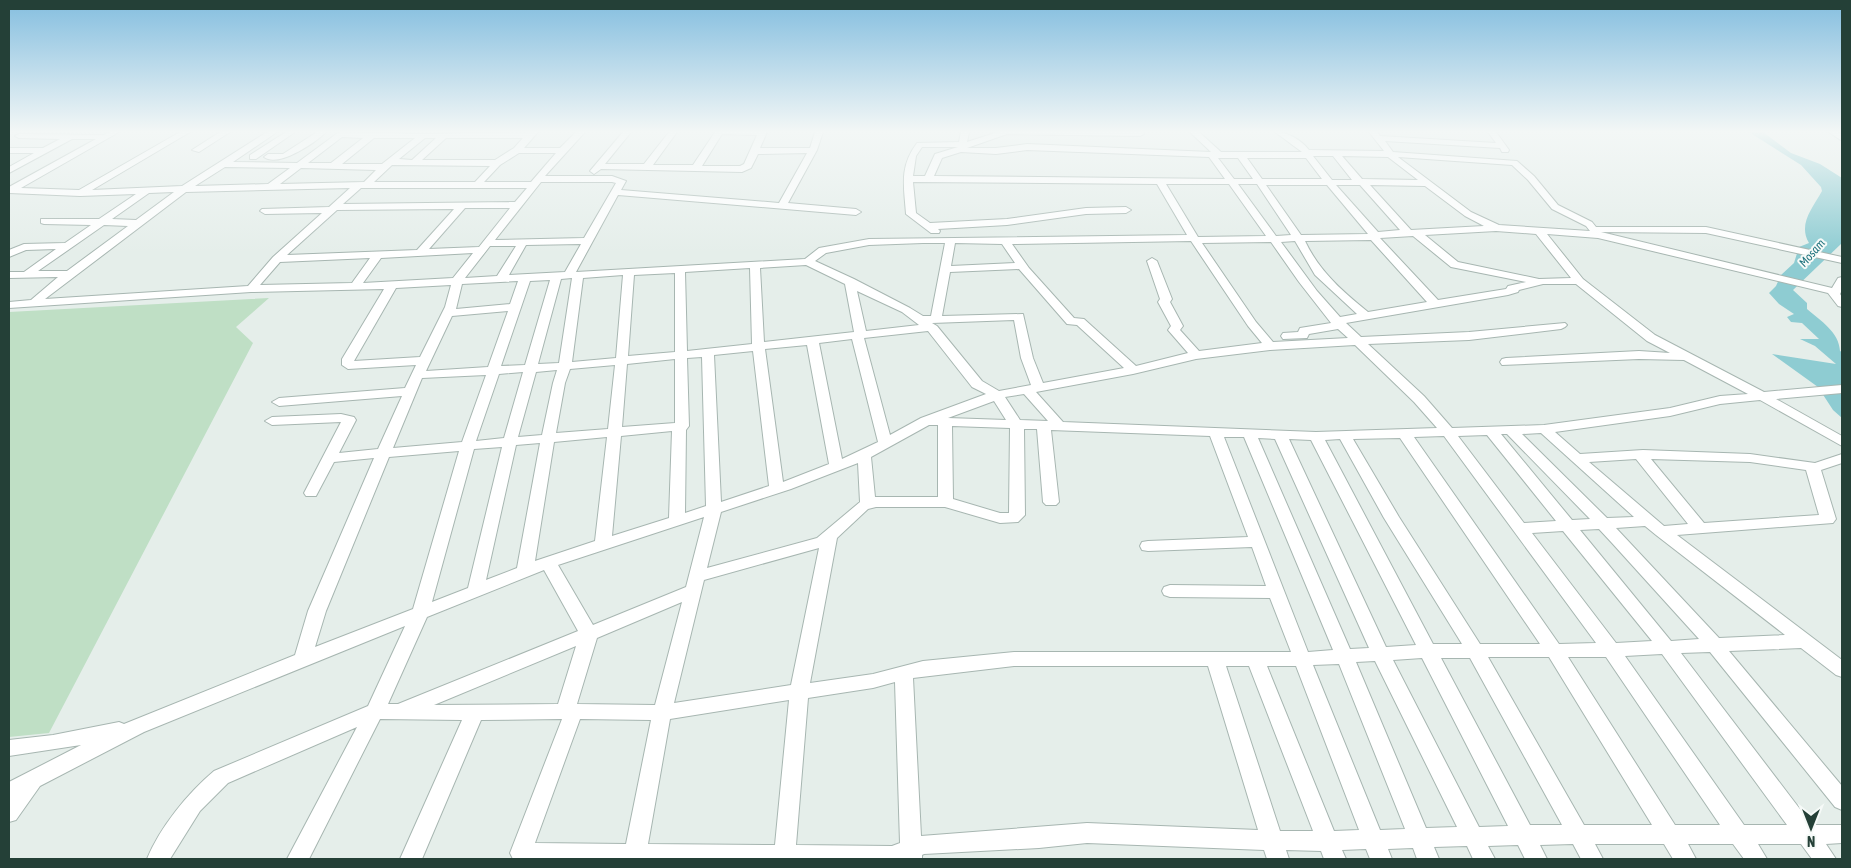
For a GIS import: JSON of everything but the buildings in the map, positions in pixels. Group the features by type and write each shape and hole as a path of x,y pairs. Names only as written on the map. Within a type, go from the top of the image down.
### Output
{"street":[{"path":"9,190 41,173"},
{"path":"80,193 116,173"},
{"path":"33,304 139,223 211,173"},
{"path":"270,187 288,173"},
{"path":"251,289 277,259 378,173"},
{"path":"477,185 488,173"},
{"path":"303,660 316,611 410,390 448,313 457,282 545,173"},
{"path":"587,179 592,173"},
{"path":"782,206 800,173"},
{"path":"909,173 911,214 930,226 946,240 945,269 933,323"},
{"path":"928,179 931,173"},
{"path":"1224,173 1310,289 1338,323 1418,399 1448,432 1611,650 1756,859"},
{"path":"1252,173 1299,239 1303,250 1314,266 1340,296 1366,316"},
{"path":"1321,173 1374,236 1436,305"},
{"path":"1352,173 1411,233 1455,265 1543,281 1579,281"},
{"path":"1414,173 1468,214 1497,228"},
{"path":"1525,173 1555,207 1589,224 1596,232 1833,292 1842,304"},
{"path":"265,211 333,209 434,195 477,185 587,179 618,179 621,184 568,275 531,368 510,442 475,591"},
{"path":"908,179 1427,183"},
{"path":"1160,181 1194,239 1266,342"},
{"path":"9,190 80,193 362,185 434,195 462,206 518,205"},
{"path":"26,275 146,191"},
{"path":"617,192 856,212"},
{"path":"420,253 462,206"},
{"path":"930,226 1007,222 1086,211 1126,210"},
{"path":"44,221 139,223"},
{"path":"808,262 823,250 869,242 1299,239 1497,228 1539,232 1708,230 1840,260"},
{"path":"1539,232 1579,281 1651,338 1762,396 1842,443 1842,450"},
{"path":"277,259 420,253 523,242 588,241"},
{"path":"1005,241 1022,266 1071,322 1080,321 1133,370"},
{"path":"501,279 523,242"},
{"path":"9,254 24,247 70,246"},
{"path":"356,286 378,254"},
{"path":"1152,261 1166,299 1164,302 1177,326 1174,330 1196,355"},
{"path":"9,305 251,289 457,282 808,262 850,281 906,310 920,320 933,323 978,384 997,395 1017,426 1017,515 1013,518 1000,518 946,502 883,500 868,504 829,538 814,545 695,583 589,634 401,710"},
{"path":"755,265 758,346 776,489"},
{"path":"945,269 1022,266"},
{"path":"677,521 679,430 682,426 683,355 680,269"},
{"path":"603,544 613,433 623,360 629,272"},
{"path":"9,275 70,274"},
{"path":"525,571 548,438 559,383 565,366 568,275"},
{"path":"298,859 375,711 420,613 468,445 525,278"},
{"path":"850,281 859,335 885,443"},
{"path":"9,792 137,726 548,562 776,489 836,466 864,454 926,421 997,395 1133,370 1196,355 1303,335 1304,331 1366,316 1508,292 1514,290 1512,288 1543,281"},
{"path":"1833,292 1842,281"},
{"path":"392,285 348,359 348,364 424,361"},
{"path":"448,313 515,307"},
{"path":"417,375 565,366 683,355 859,335 933,323 1019,316 1033,388 1060,427"},
{"path":"1266,342 1469,336 1561,325"},
{"path":"812,340 836,466"},
{"path":"635,856 662,713 714,509 708,352"},
{"path":"1506,362 1639,355 1688,357"},
{"path":"926,421 1316,436 1544,429 1670,412 1720,400 1842,389"},
{"path":"279,402 410,390"},
{"path":"272,421 341,418 349,420 312,493"},
{"path":"946,422 946,502"},
{"path":"331,458 682,426"},
{"path":"1044,426 1051,502"},
{"path":"1544,429 1655,526 1842,670"},
{"path":"1490,430 1667,648 1825,859"},
{"path":"1511,430 1603,524 1715,646 1842,801"},
{"path":"1216,433 1381,859"},
{"path":"1404,433 1554,650 1685,859"},
{"path":"1249,434 1345,657 1428,859"},
{"path":"1280,435 1381,655 1484,859"},
{"path":"1344,435 1392,518 1475,650 1592,859"},
{"path":"1316,436 1536,859"},
{"path":"864,454 868,504"},
{"path":"1577,458 1640,454 1750,458 1815,467 1842,458"},
{"path":"1640,454 1700,528"},
{"path":"1521,528 1603,524 1700,528 1828,519 1813,468 1815,467"},
{"path":"784,858 799,692 829,538"},
{"path":"1148,546 1257,542"},
{"path":"548,562 589,634 570,711 520,856 784,858 892,856 911,854 924,844 1039,838 1087,833 1201,839 1274,850 1331,850 1373,840 1524,835 1842,834"},
{"path":"1170,591 1276,592"},
{"path":"158,859 191,806 206,789 221,777 375,711 401,710 445,713 570,711 662,713 697,706 872,681 923,668 1014,658 1302,659 1429,651 1611,650 1805,641"},
{"path":"1215,659 1274,850"},
{"path":"1255,659 1331,850"},
{"path":"904,673 911,854"},
{"path":"411,859 475,712"},
{"path":"9,748 52,744 137,726"},
{"path":"9,813 35,778"}],"green space":[{"path":"269,298 236,327 253,343 49,733 9,737 9,312"}],"water":[{"name":"Mosam","path":"1808,173 1833,173 1842,178 1842,243 1793,290 1807,303 1807,309 1833,333 1839,344 1840,351 1842,352 1842,418 1833,410 1818,387 1772,354 1836,364 1815,346 1800,339 1819,339 1802,323 1791,322 1787,317 1794,314 1779,304 1769,293 1776,286 1781,275 1794,263 1799,247 1809,243 1806,236 1806,223 1822,191 1821,187"}]}
